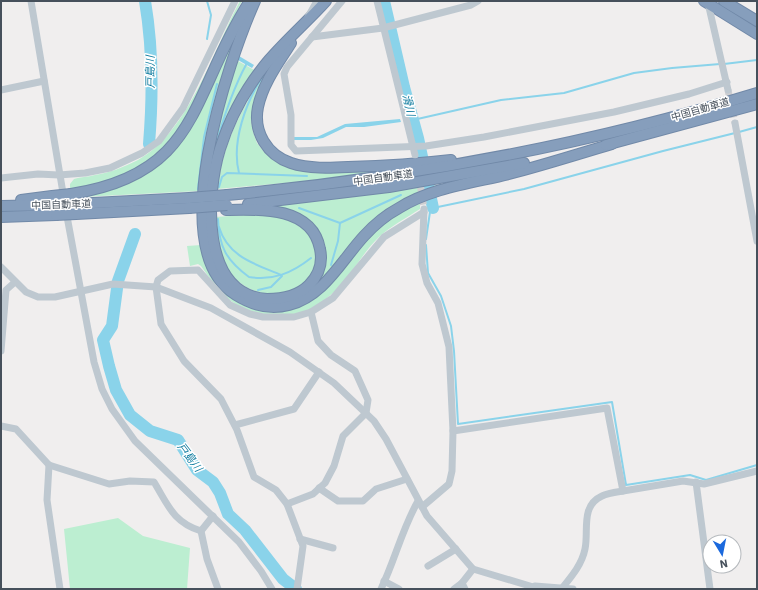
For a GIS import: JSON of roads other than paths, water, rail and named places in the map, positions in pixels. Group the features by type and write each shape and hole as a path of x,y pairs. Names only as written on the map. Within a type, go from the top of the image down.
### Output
{"highway":[{"path":"1,202 54,205 127,179 150,165 171,147 180,136 197,109 223,48 250,1"},
{"path":"255,1 237,44 218,105 208,154 203,206 205,240 211,265 226,287 247,302 272,308 290,305 306,299 333,275 372,228 390,213 413,201 441,190 534,167 612,144"},
{"path":"189,206 227,204 256,210 280,212 293,217 307,226 317,238 321,259 318,272 310,284 297,294 273,299 257,297 242,290 230,281 218,261 211,222 212,192 216,165 232,119 260,72 280,48 326,1"},
{"path":"724,1 757,21"},
{"path":"706,2 757,34"},
{"path":"304,24 270,78 258,106 257,121 260,137 275,156 302,166 343,168 430,162 501,151 525,152"},
{"name":"中国自動車道","path":"227,204 389,177 525,152 611,133 757,93"},
{"name":"中国自動車道","path":"1,206 54,205 76,214 96,214 189,206 276,202 389,187 514,165 612,144 757,104"},
{"name":"中国自動車道","path":"73,199 189,206"},
{"name":"中国自動車道","path":"1,217 54,205"}],"street":[{"path":"31,1 59,175 94,362 102,389 112,409 135,441 239,542 261,571 272,589"},
{"path":"1,178 38,174 59,175 110,168 142,153 158,141 183,108 235,1"},
{"path":"304,24 317,1"},
{"path":"342,1 287,67 284,74 291,115 292,149 302,152 413,147 484,137 614,112 690,94 727,82"},
{"path":"377,1 416,155"},
{"path":"312,37 383,28 471,5 478,1"},
{"path":"706,2 728,90"},
{"path":"1,90 44,81"},
{"path":"735,123 757,238"},
{"path":"298,586 303,546 287,504 276,490 254,477 235,426 221,399 184,361 161,324 156,287 158,280 170,272 198,270 230,304 250,314 277,318 294,317 312,312 333,298 384,237 424,210 422,264 426,282 438,303 449,347 453,431 452,471 449,484 420,504 409,517 407,526 399,541 380,589"},
{"path":"1,267 5,269 26,292 38,297 55,297 113,284 156,287 210,308 255,331 290,352 334,383 366,413 386,439 420,504 437,529 473,569 537,587 563,587 573,589"},
{"path":"1,351 2,321 6,290 16,282"},
{"path":"287,504 314,494 325,483 334,466 343,436 366,413 368,400 355,372 331,355 318,341 312,312"},
{"path":"235,426 294,409 319,372"},
{"path":"453,431 607,408 623,491"},
{"path":"1,426 16,429 49,465 110,484 130,481 154,482 176,518 190,528 201,531"},
{"path":"49,465 47,500 60,589"},
{"path":"563,587 575,573 585,550 586,521 589,508 602,496 682,481 704,484 757,471"},
{"path":"320,488 338,501 363,501 376,489 407,479"},
{"path":"696,482 710,589"},
{"path":"201,531 213,516"},
{"path":"201,531 207,559 218,589"},
{"path":"300,539 333,548"},
{"path":"428,566 456,549"},
{"path":"454,589 464,586 473,569"},
{"path":"384,581 399,589"}],"water":[{"path":"239,56 254,65 252,68 238,60"},
{"path":"400,119 401,122 364,127 346,127 323,138 294,140 294,137 317,137 345,124"}],"waterway":[{"name":"戸島川","path":"145,1 150,36 152,72 149,144"},
{"path":"207,1 211,15 207,39"},
{"name":"滑川","path":"384,1 404,87 418,138 433,208"},
{"path":"724,64 757,60"},
{"path":"215,148 228,105 247,63"},
{"path":"413,120 501,100 564,93 634,73 720,64"},
{"path":"239,173 237,148 242,123 251,98 263,76"},
{"path":"198,189 204,137 217,84"},
{"path":"739,132 757,127"},
{"path":"426,239 430,212 433,208 524,189 735,133"},
{"path":"219,187 222,177 227,173 307,176"},
{"path":"299,208 340,223 401,195"},
{"path":"218,219 220,237 225,252 229,259 249,277 266,278 282,275 297,268 311,258"},
{"path":"331,265 338,241 340,223"},
{"path":"219,227 229,246 236,252 252,263 281,275"},
{"name":"戸島川","path":"135,234 118,281 112,326 103,340 116,390 130,415 150,431 178,440 197,470 213,482 220,493 228,514 245,530 283,579 296,589"},
{"path":"426,245 428,273 441,296 451,326 454,351 458,424 612,402 626,485 690,475 706,480 757,465"},
{"path":"258,290 271,287 282,276"}],"tunnel":[{"path":"728,90 735,123"},
{"path":"419,177 424,209"}]}
